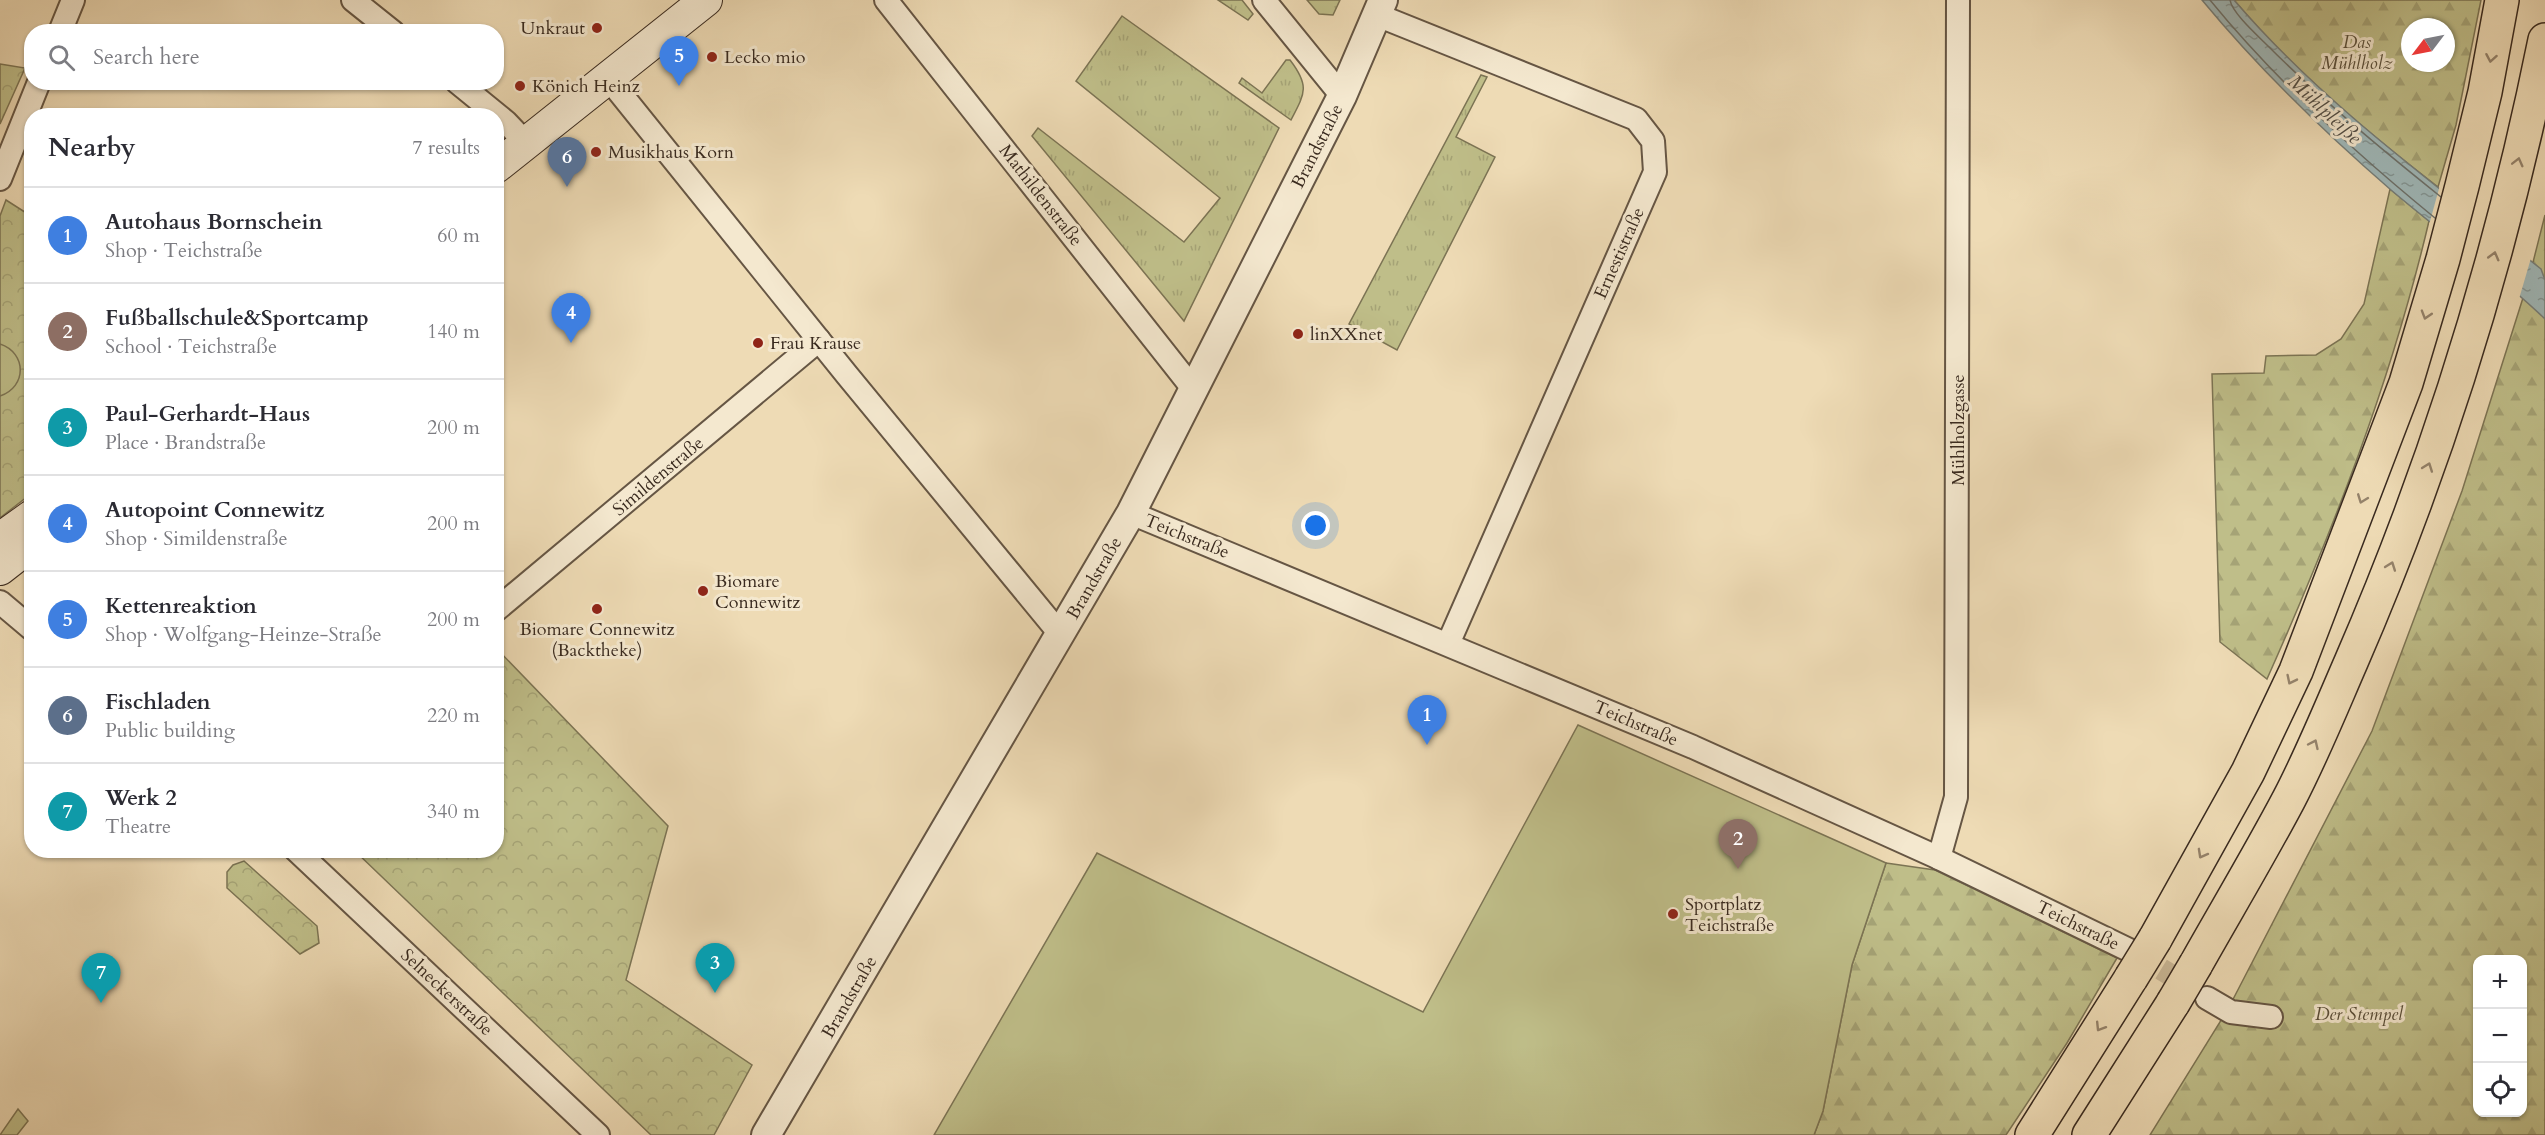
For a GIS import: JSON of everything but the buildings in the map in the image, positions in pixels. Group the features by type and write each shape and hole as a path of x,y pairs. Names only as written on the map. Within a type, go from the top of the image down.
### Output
{"highway":[{"path":"2032,1135 2248,771 2296,671 2406,383 2462,186 2485,92 2502,0"},
{"path":"2089,1135 2173,1003 2289,798 2382,592 2456,385 2484,294 2504,219 2545,40"}],"main road":[{"path":"504,161 706,0"},
{"path":"0,539 24,522"},
{"path":"0,569 24,550"}],"street":[{"path":"63,24 73,0"},
{"path":"353,0 383,24"},
{"name":"Mathildenstraße","path":"886,0 1194,390"},
{"path":"1264,0 1342,96"},
{"name":"Mühlholzgasse","path":"1939,858 1956,797 1958,0"},
{"name":"Brandstraße","path":"766,1135 1131,513 1342,96 1380,8"},
{"name":"Ernestistraße","path":"1380,8 1636,119 1653,141 1654,172 1448,644"},
{"path":"608,78 1061,635"},
{"path":"29,108 36,90"},
{"path":"467,90 489,108"},
{"path":"0,179 24,119"},
{"path":"504,120 526,143"},
{"name":"Simildenstraße","path":"504,603 819,340"},
{"name":"Teichstraße","path":"1131,513 1693,747 1939,858 2140,956"},
{"path":"0,602 24,622"},
{"name":"Selneckerstraße","path":"304,858 598,1135"},
{"path":"2207,998 2231,1012 2271,1017"}],"green space":[{"path":"1218,0 1242,0 1253,14 1248,20"},
{"path":"1307,0 1340,0 1333,15 1319,14"},
{"name":"Das Mühlholz","path":"2234,0 2481,0 2456,125 2438,187 2331,99 2281,51"},
{"path":"1122,16 1279,128 1184,321 1032,136 1038,128 1184,242 1220,198 1076,81"},
{"path":"1286,60 1290,60 1303,83 1300,103 1291,120 1239,83 1242,78 1262,93"},
{"path":"0,64 24,68 24,70 0,124"},
{"path":"1481,75 1487,77 1456,137 1495,157 1397,350 1349,324"},
{"path":"2390,189 2429,221 2397,338 2359,454 2338,511 2267,679 2220,642 2212,374 2264,373 2266,356 2316,355 2341,339 2364,304"},
{"path":"6,200 24,212 24,499 0,518 0,216"},
{"name":"Der Stempel","path":"2545,215 2545,1135 2150,1135 2228,1009 2372,731 2462,491 2528,282"},
{"path":"0,344 9,348 15,355 20,370 15,385 9,392 0,396"},
{"path":"504,656 668,826 626,980 752,1065 714,1135 651,1135 362,858 504,858"},
{"name":"Sportplatz Teichstraße","path":"1578,725 1886,863 1852,965 1823,1111 1814,1135 934,1135 1097,853 1423,1012"},
{"path":"244,861 317,926 319,943 300,954 227,888 227,872 233,865"},
{"path":"1886,863 1935,870 2117,958 2067,1043 2006,1135 1814,1135 1823,1111 1852,965"},
{"path":"18,1109 28,1121 17,1135 0,1135"}],"water":[{"name":"Mühlpleiße","path":"2202,0 2234,0 2268,38 2342,108 2381,142 2541,269 2545,280 2545,319 2489,269 2391,190 2341,146 2269,75"}],"pier":[{"path":"2440,185 2531,258 2519,299 2429,225"}],"tunnel":[{"path":"2133,952 2195,990"}],"place":[{"name":"Unkraut","path":"597,28"},
{"name":"Lecko mio","path":"712,57"},
{"name":"Könich Heinz","path":"520,86"},
{"name":"Kettenreaktion","path":"679,86"},
{"name":"Musikhaus Korn","path":"596,152"},
{"name":"Fischladen","path":"567,187"},
{"name":"linXXnet","path":"1298,334"},
{"name":"Autopoint Connewitz","path":"571,343"},
{"name":"Frau Krause","path":"758,343"},
{"name":"Biomare Connewitz","path":"703,591"},
{"name":"Biomare Connewitz (Backtheke)","path":"597,609"},
{"name":"Autohaus Bornschein","path":"1427,745"},
{"name":"Fußballschule&Sportcamp","path":"1738,869"},
{"name":"Sportplatz Teichstraße","path":"1673,914"},
{"name":"Paul-Gerhardt-Haus","path":"715,993"},
{"name":"Werk 2","path":"101,1003"}]}
